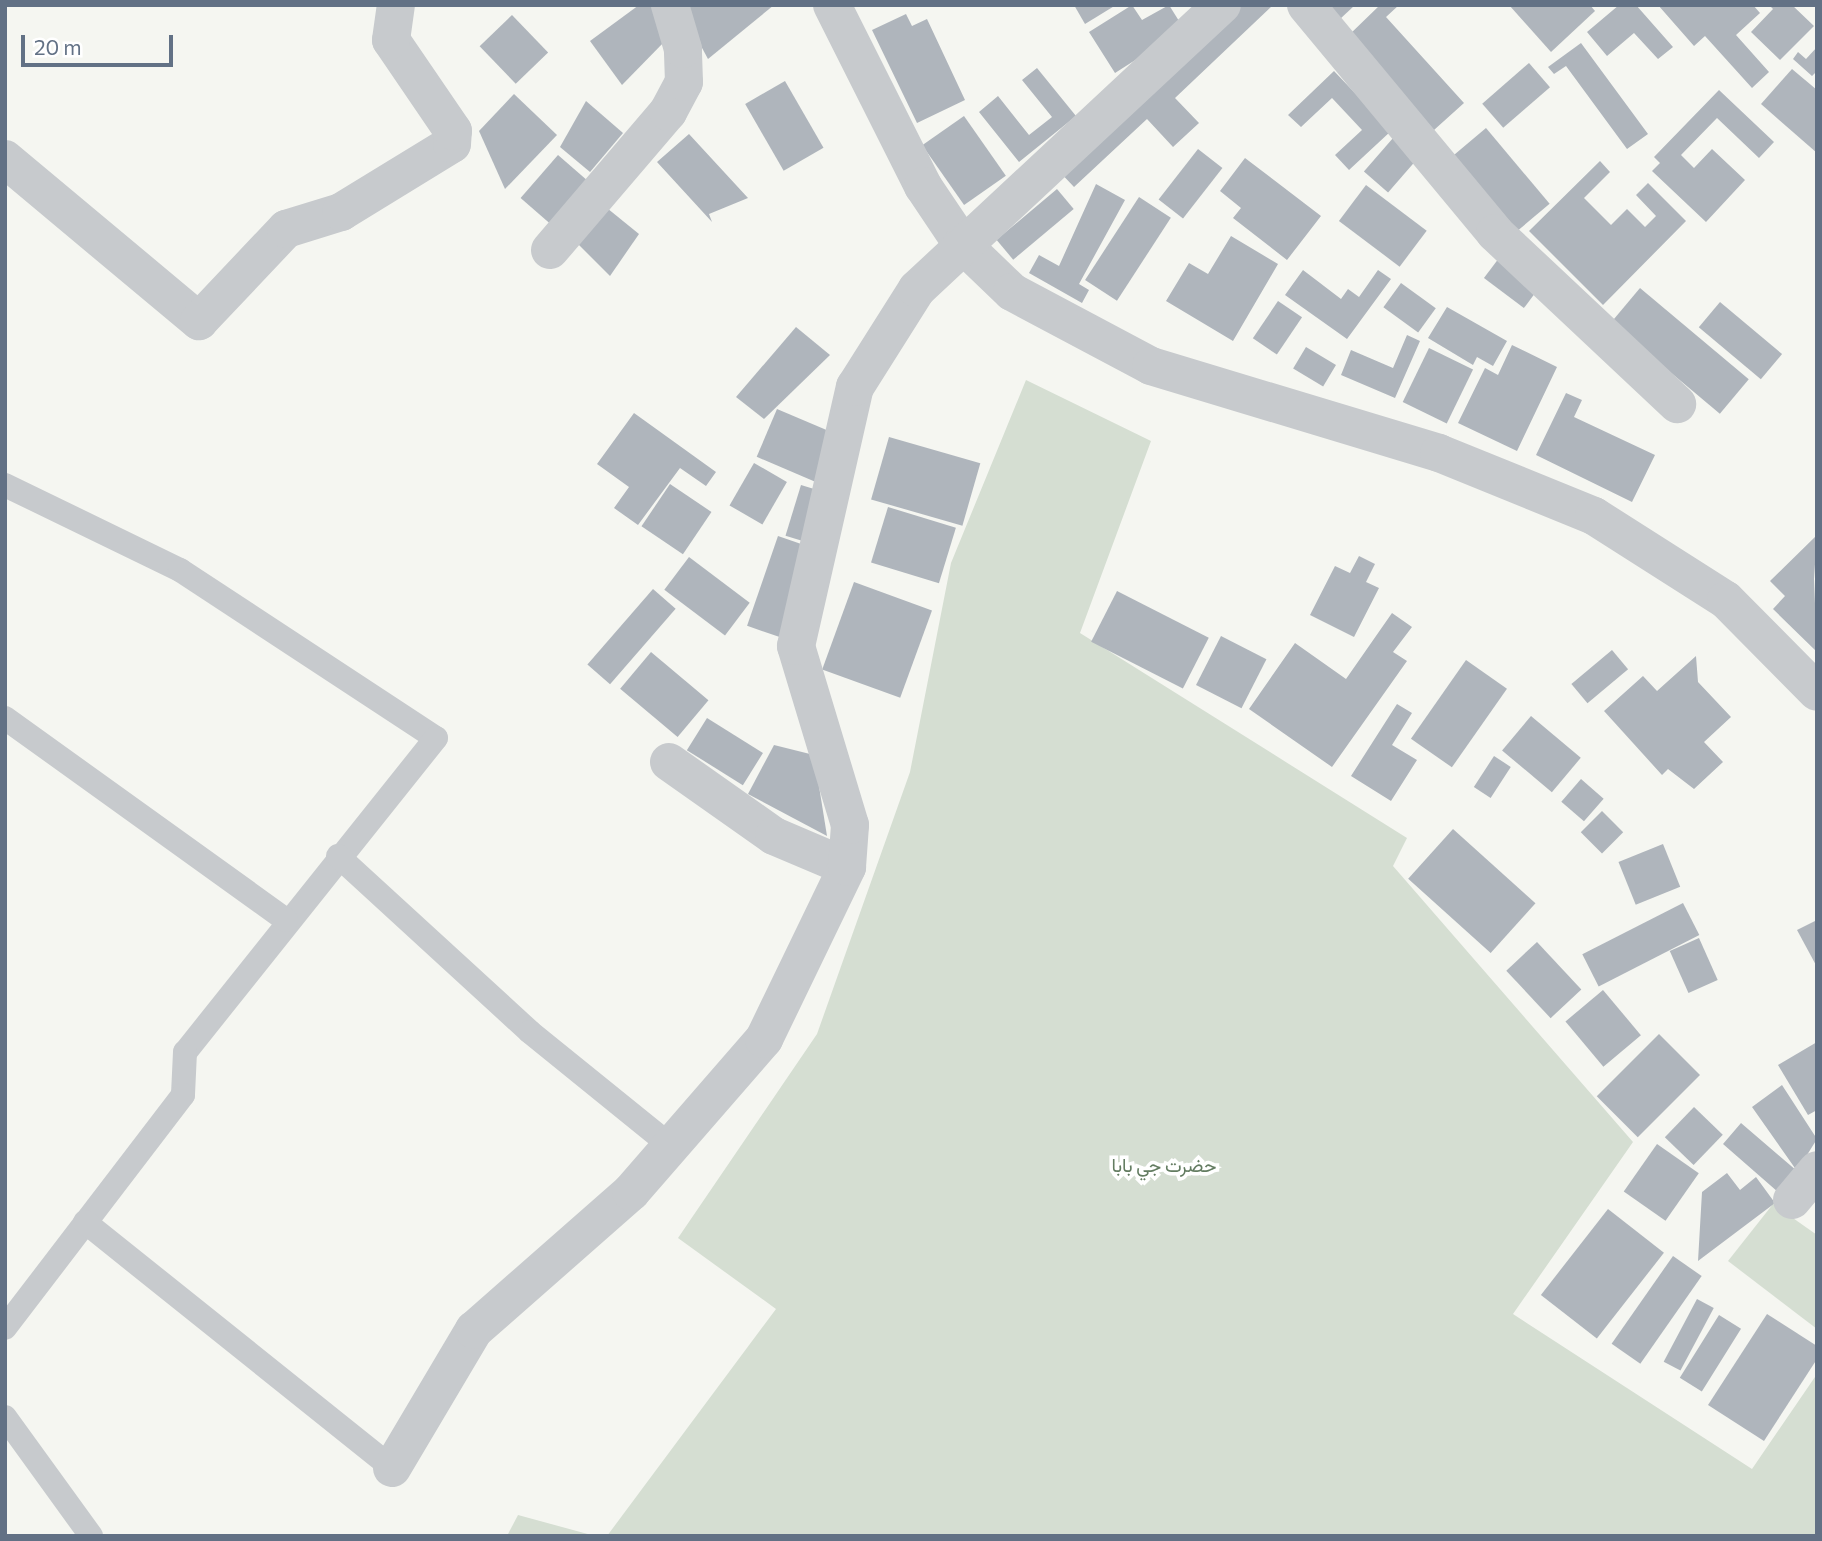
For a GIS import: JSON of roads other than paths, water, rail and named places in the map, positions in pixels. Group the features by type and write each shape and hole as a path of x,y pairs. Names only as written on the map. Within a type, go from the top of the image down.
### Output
{"street":[{"path":"5,159 199,321 286,229 341,212 452,144 453,131 391,40 396,5"},
{"path":"550,250 668,112 684,82 683,49 670,5"},
{"path":"832,5 923,186 962,244 1012,292 1151,366 1439,453 1594,516 1726,600 1817,692"},
{"path":"392,1468 474,1330 631,1192 764,1039 847,867 850,825 796,646 855,387 918,289 962,244 1222,5"},
{"path":"1306,5 1495,233 1677,404"},
{"path":"669,762 774,836 847,867"},
{"path":"1792,1200 1817,1170"}],"lane":[{"path":"5,485 180,570 436,738 286,920 185,1052 183,1095 5,1328"},
{"path":"5,718 286,920"},
{"path":"338,856 530,1032 671,1147"},
{"path":"85,1223 392,1468"},
{"path":"5,1418 91,1536"}],"park label":[{"name":"حضرت جي بابا","path":"1164,1165"}]}
